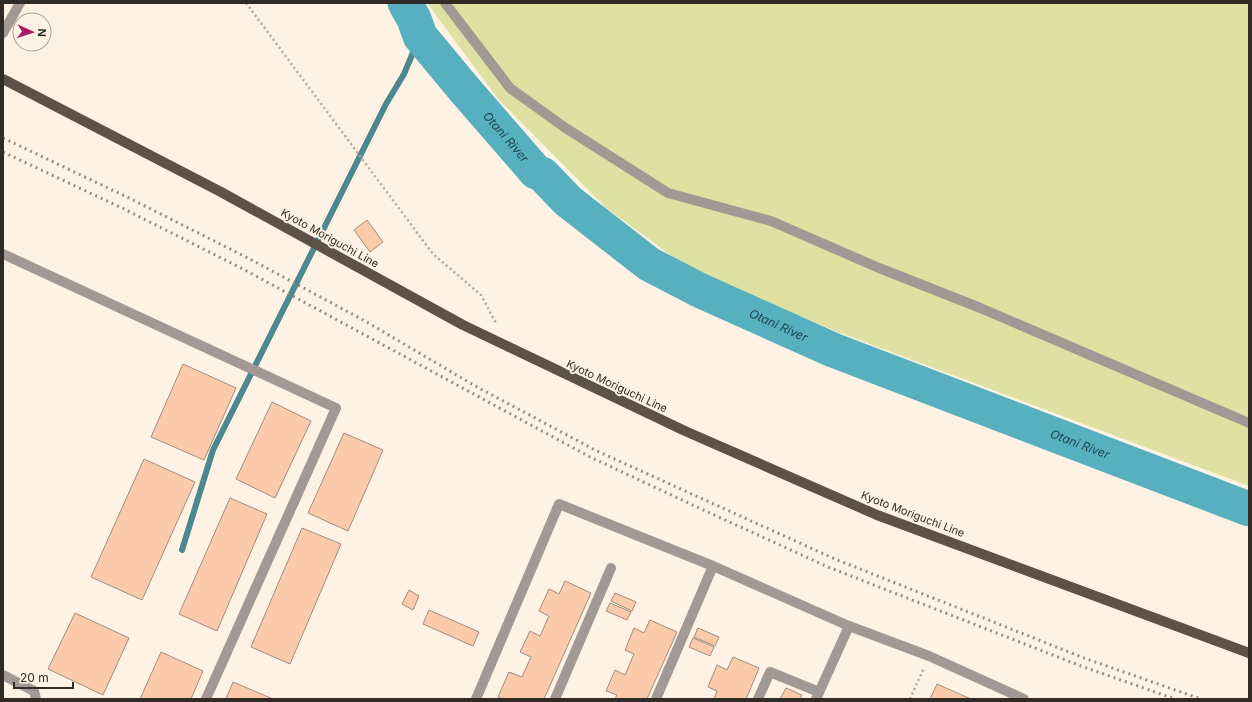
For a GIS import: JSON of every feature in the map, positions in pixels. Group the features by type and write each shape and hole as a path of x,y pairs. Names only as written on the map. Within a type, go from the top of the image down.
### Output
{"main road":[{"name":"Kyoto Moriguchi Line","path":"3,78 221,192 463,325 684,431 877,514 1249,654"}],"street":[{"path":"3,33 20,3"},
{"path":"445,3 510,88 564,127 668,193 771,221 878,268 978,307 1249,423"},
{"path":"3,254 336,408 206,699"},
{"path":"476,699 559,504 713,566 849,626 929,656 1024,699"},
{"path":"656,699 713,566"},
{"path":"555,699 611,568"},
{"path":"758,699 770,672 817,695 849,626"},
{"path":"3,676 34,691 36,699"}],"path":[{"path":"246,3 433,254 481,295 496,324 496,342"},
{"path":"910,699 929,656"}],"green space":[{"path":"427,3 1249,3 1249,486 843,334 691,270 605,207 498,99"}],"building":[{"path":"367,220 383,242 370,252 354,230"},
{"path":"183,364 236,388 204,460 151,437"},
{"path":"272,402 311,421 275,498 236,479"},
{"path":"344,433 383,450 348,531 308,513"},
{"path":"144,459 195,482 142,600 91,577"},
{"path":"230,498 267,514 217,631 179,614"},
{"path":"302,528 341,544 290,664 251,647"},
{"path":"565,581 591,593 544,699 503,699 498,697 509,672 522,677 531,657 520,652 530,631 540,636 549,616 539,611 549,589 559,594"},
{"path":"409,590 419,596 413,610 402,604"},
{"path":"615,593 636,602 632,611 611,601"},
{"path":"610,603 631,612 627,620 606,611"},
{"path":"429,610 479,632 473,646 423,624"},
{"path":"75,613 129,638 103,695 48,669"},
{"path":"650,620 677,632 647,699 615,699 617,695 606,691 615,670 625,675 634,654 625,650 634,628 644,633"},
{"path":"698,628 719,637 715,646 694,637"},
{"path":"693,638 714,647 710,656 689,647"},
{"path":"161,652 203,671 191,699 140,699"},
{"path":"733,657 759,668 746,699 714,699 717,691 708,687 717,665 727,670"},
{"path":"233,682 273,699 226,699"},
{"path":"937,684 971,699 930,699"},
{"path":"786,688 802,695 800,699 780,699"}],"waterway":[{"name":"Otani River","path":"405,3 414,19 420,36 536,172 542,174 568,201 649,264 699,290 833,350 1249,509"},
{"path":"182,550 213,450 386,104 404,74 420,36"}],"railway":[{"path":"3,138 127,197 248,258 365,321 477,387 597,451 835,559 1084,658 1201,699"},
{"path":"3,152 124,209 243,269 590,457 712,514 828,567 1081,666 1175,699"}]}
